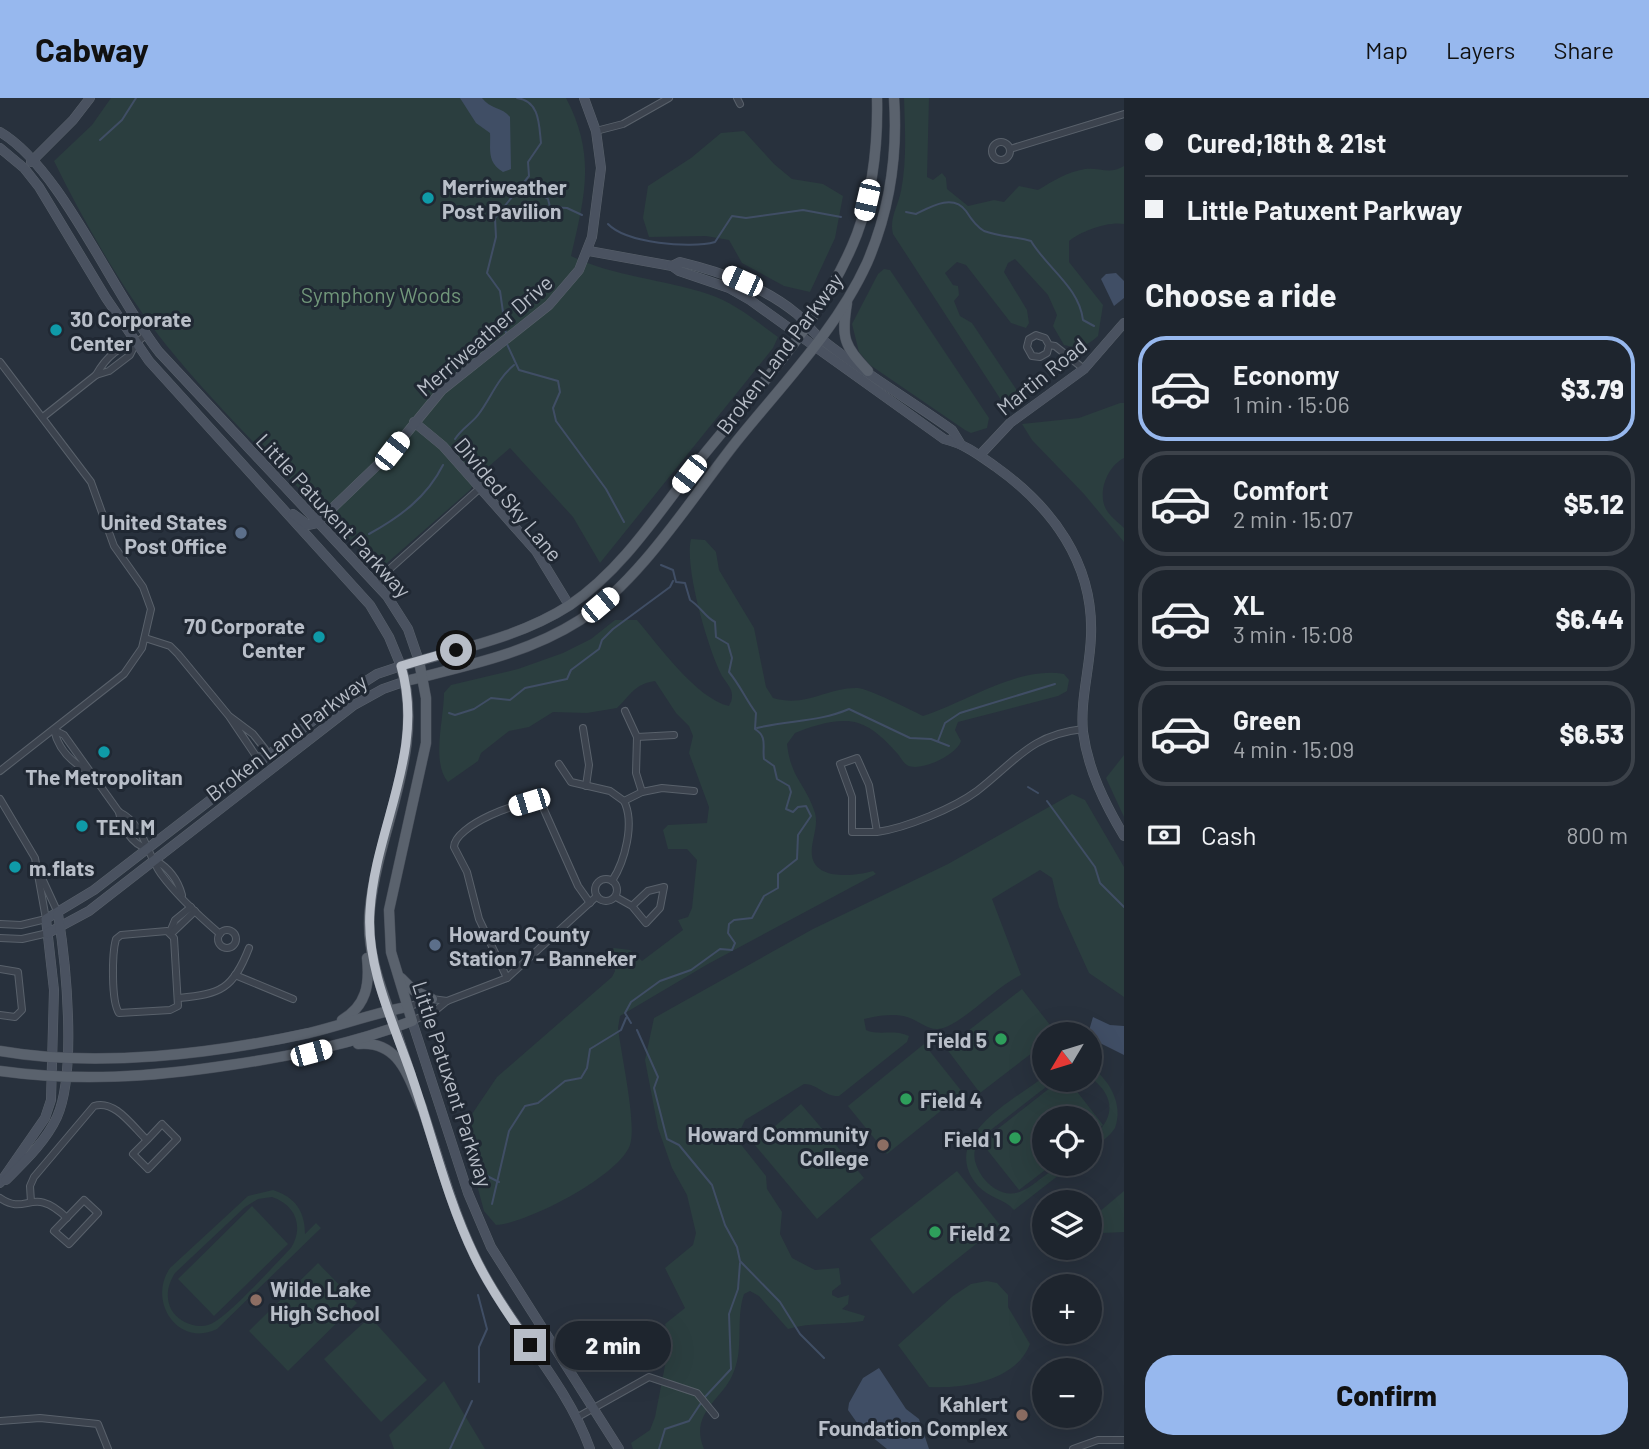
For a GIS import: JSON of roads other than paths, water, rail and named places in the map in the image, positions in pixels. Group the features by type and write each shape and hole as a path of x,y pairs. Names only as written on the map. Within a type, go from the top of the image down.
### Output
{"main road":[{"name":"Broken Land Parkway","path":"401,666 514,633 569,605 621,558 799,335 838,274 863,215 874,163 877,98"},
{"name":"Broken Land Parkway","path":"406,681 540,642 580,620 606,600 636,570 848,299 876,240 891,189 896,140 894,98"},
{"path":"848,299 844,338 849,350 868,371"},
{"name":"Little Patuxent Parkway","path":"412,1021 396,972 389,932 389,910 424,761 427,719 419,661"},
{"name":"Little Patuxent Parkway","path":"395,1027 372,955 370,909 408,740 406,681 401,666"},
{"path":"327,1028 354,1011 367,992 366,933 370,909"},
{"path":"396,972 413,990 432,999"},
{"path":"0,1051 66,1059 167,1055 327,1028 407,1006"},
{"path":"0,1071 64,1079 155,1076 290,1056 336,1046 412,1021"},
{"path":"336,1046 371,1042 394,1053 422,1108"}],"street":[{"path":"24,168 74,120 90,98"},
{"name":"Merriweather Drive","path":"317,523 369,475 442,390 571,282 589,251 601,180 596,131 584,98"},
{"path":"596,131 622,124 669,98"},
{"path":"1010,149 1124,114"},
{"name":"Little Patuxent Parkway","path":"0,132 33,160 63,202 146,335 233,433 379,586 408,629 419,661"},
{"name":"Little Patuxent Parkway","path":"0,148 24,168 136,343 370,605 389,636 401,666"},
{"path":"589,251 672,266 679,271 729,288 799,335 868,371 952,430 960,443"},
{"path":"672,266 680,262 729,275 776,300 806,324 816,342 944,439 960,443 980,455 1038,501 1058,524 1078,563 1091,622 1083,729 1086,750 1099,790 1124,836"},
{"name":"Martin Road","path":"980,455 1004,428 1084,369 1124,323"},
{"path":"43,417 96,375 109,371 130,355 136,343 146,335"},
{"path":"96,375 103,363 122,345 136,343"},
{"path":"1049,345 1065,352 1084,369"},
{"path":"0,362 91,482 119,556 150,600 151,618 137,658 120,678 0,771"},
{"name":"Divided Sky Lane","path":"414,422 443,446 536,551 569,605"},
{"path":"216,434 228,436 233,433"},
{"path":"224,443 240,449 285,489"},
{"path":"379,586 383,575 479,489"},
{"path":"272,498 308,526 317,523"},
{"path":"311,541 319,537 327,540 354,559"},
{"path":"145,638 170,646 229,716 256,756 265,757 265,749 253,734 229,716"},
{"name":"Broken Land Parkway","path":"0,924 20,925 58,914 355,688 377,674 401,666"},
{"name":"Broken Land Parkway","path":"0,938 22,939 48,933 89,911 354,705 383,689 406,681"},
{"path":"625,711 637,737 636,773 642,792"},
{"path":"583,728 589,765 586,786"},
{"path":"877,832 869,785 858,758 840,764 852,797 852,832 877,832 909,823 970,796 1013,758 1038,741 1056,733 1083,729"},
{"path":"54,730 56,741 74,763 86,770 119,812 120,823 139,847 147,848 155,860 165,865 179,884 182,895 220,934"},
{"path":"637,737 674,735"},
{"path":"559,764 571,782 610,791 624,801 629,814 628,828 622,859 612,881"},
{"path":"624,801 642,792 662,788 694,791"},
{"path":"0,799 26,839 58,914 68,989 62,1102 53,1125 0,1184"},
{"path":"507,978 479,919 467,872 454,848 459,835 494,813 529,802 541,803 578,886 590,903"},
{"path":"0,1184 49,1111 54,1058 54,990 40,874"},
{"path":"597,897 599,882 612,881"},
{"path":"597,897 608,902 615,897 617,888 612,881"},
{"path":"615,897 632,906 646,923 660,908 664,887 648,891 632,906"},
{"path":"412,1021 436,1010 447,1001 507,978 597,897"},
{"path":"192,907 171,933 121,935 116,939 116,1007 122,1014 170,1010 178,1006 171,933 177,914 192,907"},
{"path":"179,998 216,993 227,987 249,948"},
{"path":"0,969 18,972 22,1010 20,1016 0,1015"},
{"path":"235,975 293,999"},
{"path":"407,1006 432,999 447,1001"},
{"name":"Little Patuxent Parkway","path":"412,1021 468,1194 491,1247 517,1293 619,1449"},
{"name":"Little Patuxent Parkway","path":"395,1027 451,1200 474,1255 497,1296 576,1418 590,1449"},
{"path":"31,1202 30,1186 34,1177 94,1106 107,1104 147,1140"},
{"path":"162,1124 177,1139 149,1169 133,1154 147,1140 162,1124"},
{"path":"0,1198 17,1205 48,1202 67,1218"},
{"path":"83,1200 98,1213 69,1244 54,1231 67,1218 83,1200"},
{"path":"576,1418 643,1378 663,1381 696,1393 714,1414"},
{"path":"0,1421 40,1418 98,1424 108,1449"},
{"path":"1073,1449 1098,1440 1124,1440"}],"water":[{"path":"460,98 482,98 510,117 511,169 503,172 494,164 490,154 490,133 476,123"},
{"path":"1116,273 1124,281 1124,298 1114,306 1101,279 1106,274"},
{"path":"1093,1017 1110,1025 1124,1026 1124,1055 1102,1044 1102,1022 1092,1022"},
{"path":"879,1368 906,1409 919,1419 929,1449 887,1449 860,1427 848,1410 863,1378"}],"waterway":[{"path":"100,140 122,120 136,98"},
{"path":"506,333 500,291 487,273 496,237 495,218 529,176 528,162 541,143 539,122 534,109 525,100 517,98"},
{"path":"524,182 548,199 550,207 567,208 582,215"},
{"path":"906,212 916,214 941,203 955,203 984,231 1031,241 1069,288 1083,320 1094,326"},
{"path":"608,224 617,231 643,240 690,245 715,242 732,216 746,218 803,210 841,217"},
{"path":"506,342 519,370 558,381 560,392 553,408 556,421 606,489 624,522"},
{"path":"455,439 478,415 499,382 514,365"},
{"path":"369,534 412,505 429,487 443,465"},
{"path":"631,1023 625,1013 631,1002 660,981 691,970 720,949 732,950 735,943 728,933 729,924 734,920 752,918 764,896 778,888 778,874 797,859 798,835 811,816 806,806 798,807 793,812 786,809 791,792 789,786 777,779 774,766 764,759 762,735 755,729 756,713 729,672 732,658 728,644 716,637 715,622 690,600 685,583 676,582 673,570 661,565"},
{"path":"449,713 455,715 474,709 491,698 510,700 525,688 567,679 571,670 599,649 602,640 613,629 670,587 673,581"},
{"path":"938,741 945,723 960,713 1055,684"},
{"path":"757,728 826,716 849,709 910,738 931,739 949,746"},
{"path":"1028,787 1038,793"},
{"path":"1047,801 1095,867 1100,883 1124,907"},
{"path":"492,1204 509,1131 525,1106 538,1103 565,1081 581,1078 587,1068 590,1049 621,1030 626,1018"},
{"path":"637,1030 658,1077 654,1088 667,1139 679,1145 712,1185 740,1261 780,1302 800,1334 824,1358"},
{"path":"475,1170 499,1182"},
{"path":"704,1398 731,1369 729,1314 738,1289 740,1263"},
{"path":"478,1295 487,1329 479,1347 479,1382"},
{"path":"450,1449 472,1401"},
{"path":"659,1449 665,1429 689,1421 701,1403"}],"place":[{"name":"Merriweather Post Pavilion","path":"428,198"},
{"name":"30 Corporate Center","path":"56,330"},
{"name":"United States Post Office","path":"241,533"},
{"name":"70 Corporate Center","path":"319,637"},
{"name":"The Metropolitan","path":"104,752"},
{"name":"TEN.M","path":"82,826"},
{"name":"m.flats","path":"15,867"},
{"name":"Howard County Station 7 - Banneker","path":"435,945"},
{"name":"Field 5","path":"1001,1039"},
{"name":"Field 4","path":"906,1099"},
{"name":"Field 1","path":"1015,1138"},
{"name":"Howard Community College","path":"883,1145"},
{"name":"Field 2","path":"935,1232"},
{"name":"Wilde Lake High School","path":"256,1300"},
{"name":"Kahlert Foundation Complex","path":"1022,1415"}],"park label":[{"name":"Symphony Woods","path":"381,294"}]}
